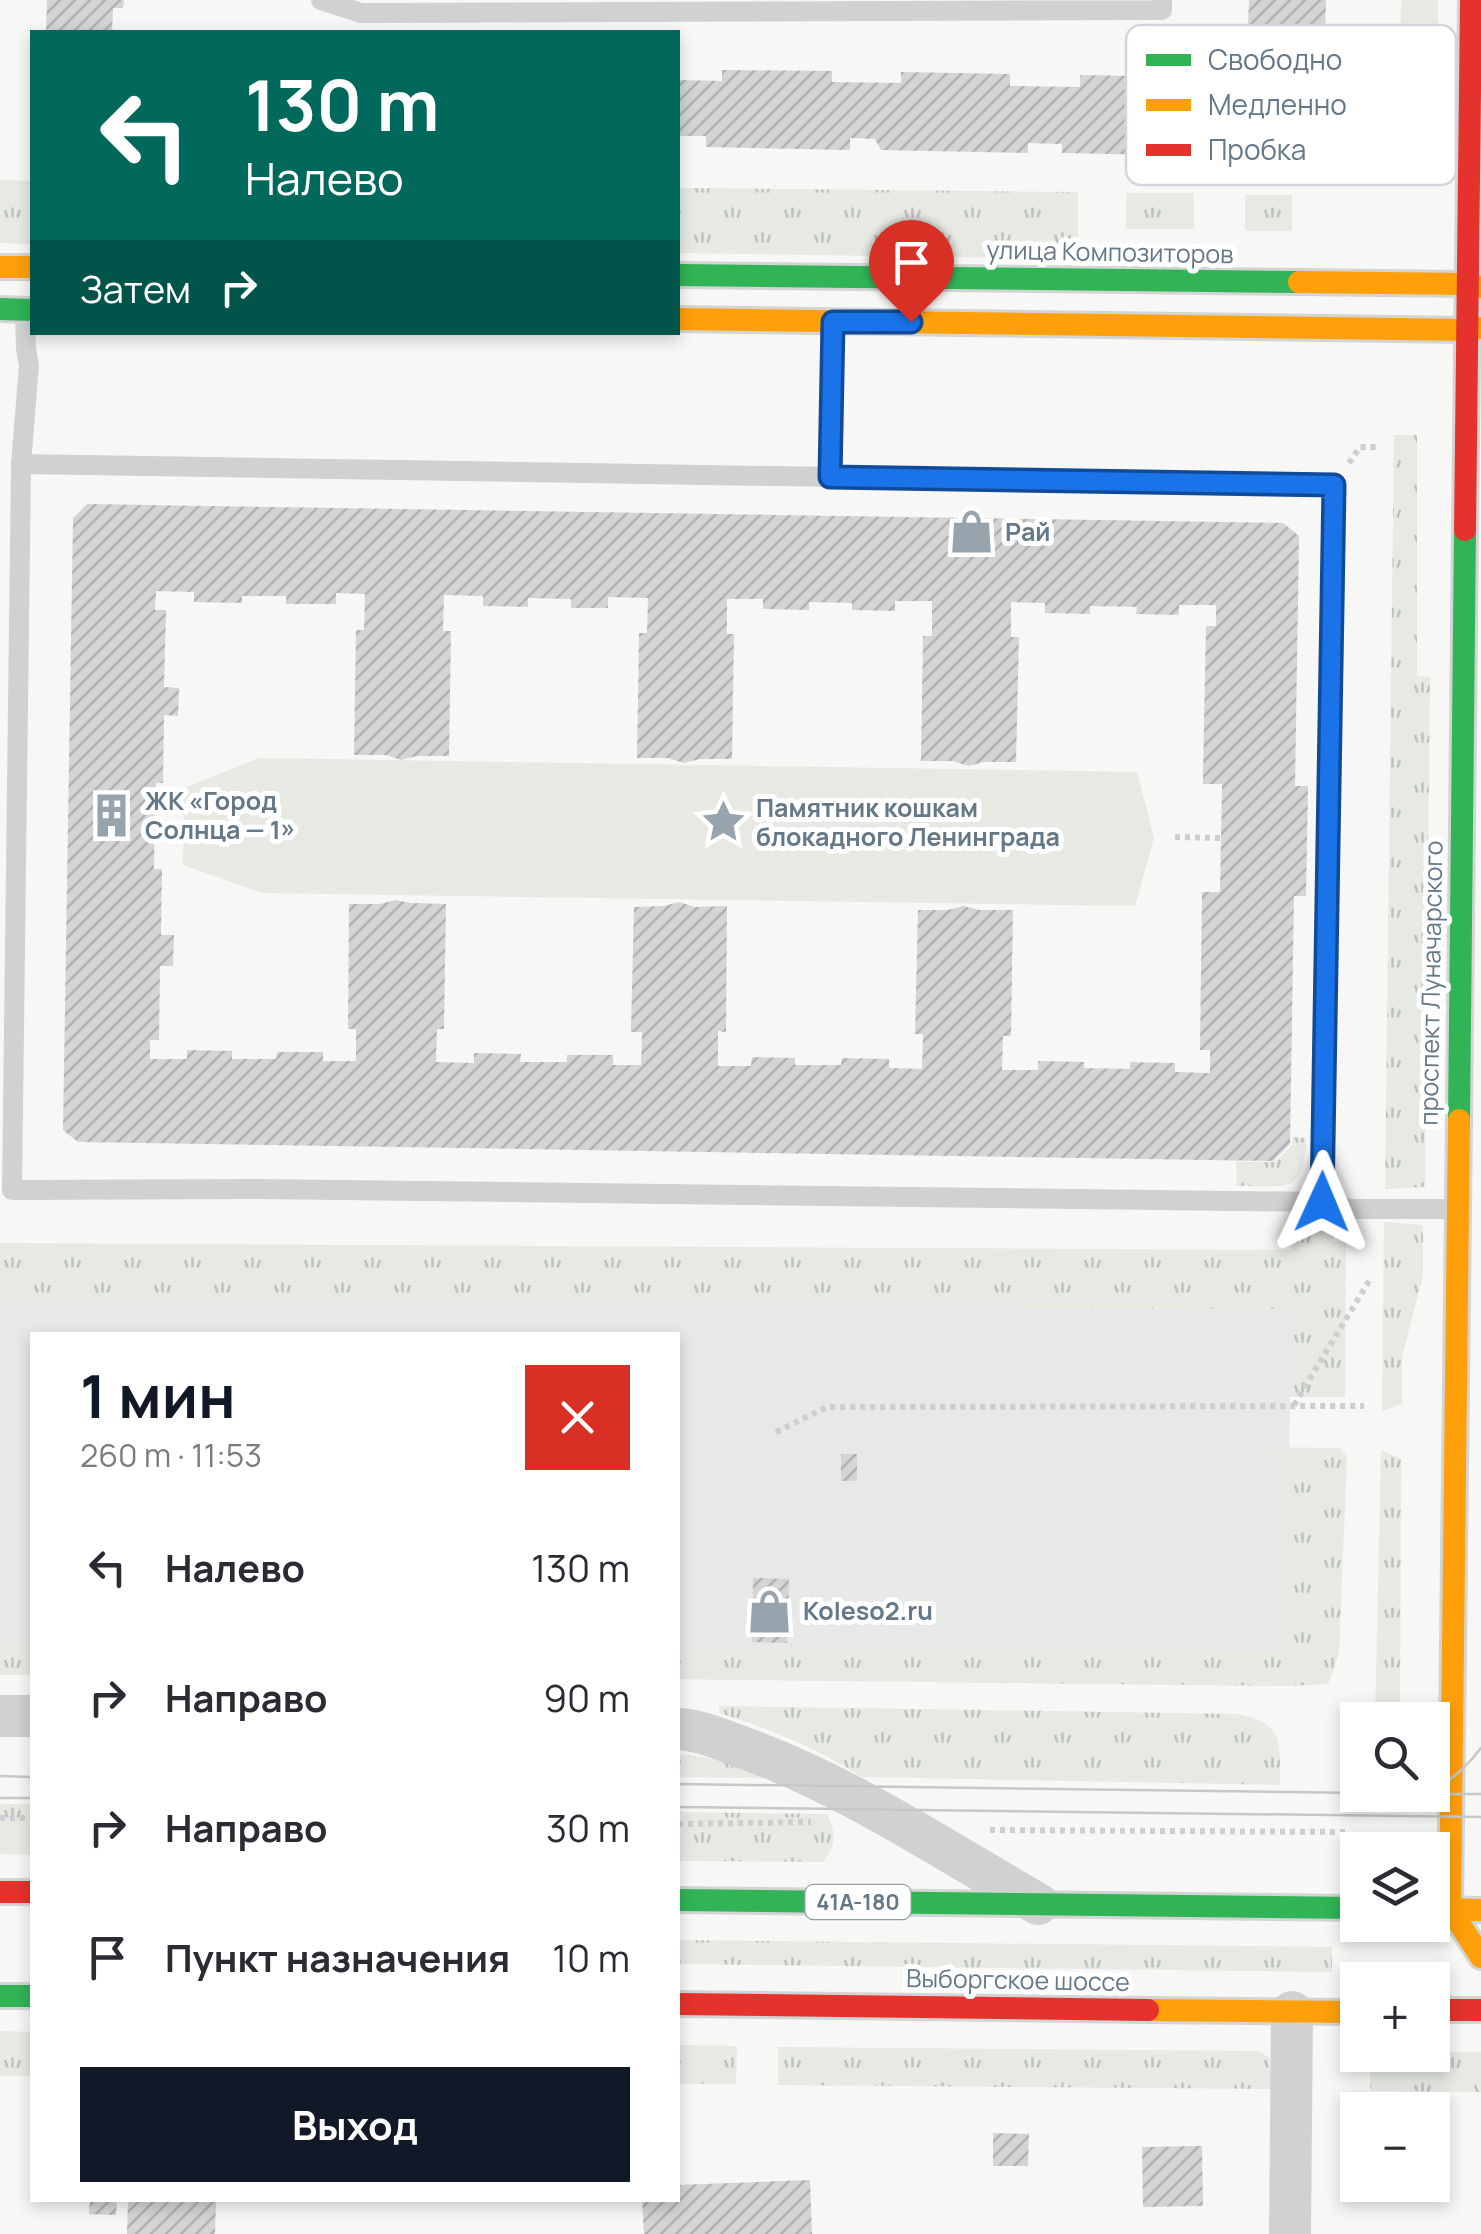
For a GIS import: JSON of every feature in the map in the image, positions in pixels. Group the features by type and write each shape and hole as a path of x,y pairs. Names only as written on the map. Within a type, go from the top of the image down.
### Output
{"main road":[{"name":"проспект Луначарского","path":"1443,1832 1474,285 1471,0"},
{"path":"0,267 30,267"},
{"name":"улица Композиторов","path":"680,274 833,299 1473,329"},
{"name":"улица Композиторов","path":"680,319 833,299 1474,285"},
{"path":"0,310 29,310"},
{"path":"0,1892 30,1892"},
{"name":"41А-180","path":"680,1900 1340,1908"},
{"path":"1450,1909 1481,1910"},
{"path":"1450,1920 1481,1957"},
{"path":"0,1996 30,1996"},
{"name":"Выборгское шоссе","path":"680,2004 1340,2012"},
{"path":"1450,2010 1481,2010"}],"street":[{"path":"0,1716 30,1716"},
{"path":"680,1729 693,1729 763,1754 830,1786 1038,1904"},
{"path":"1290,2234 1292,2012"}],"lane":[{"path":"321,0 360,13 1162,10 1162,0"},
{"path":"830,477 833,299"},
{"path":"29,310 21,464 12,1190 1322,1202 1350,1208 1456,1209"},
{"path":"21,464 1334,485 1322,1202"}],"path":[{"path":"1175,836 1222,838"},
{"path":"1293,1406 1368,1280"},
{"path":"776,1432 827,1406 1364,1406"},
{"path":"0,1818 30,1818"},
{"path":"680,1824 821,1822"},
{"path":"982,1830 1349,1832"}],"shaded area":[{"path":"0,1302 1291,1309 1287,1686 680,1679 680,1332 30,1332 30,1675 0,1675"}],"green space":[{"path":"1401,0 1438,0 1438,25 1401,25"},
{"path":"0,180 30,181 30,244 0,243"},
{"path":"680,188 1078,192 1078,259 680,253"},
{"path":"1126,193 1194,193 1194,229 1126,229"},
{"path":"1245,195 1292,195 1292,231 1245,231"},
{"path":"1394,435 1417,435 1417,676 1430,677 1425,1187 1385,1189"},
{"path":"259,758 1137,772 1154,838 1135,906 262,893 183,865 184,788"},
{"path":"1293,1137 1306,1138 1305,1157 1296,1179 1279,1186 1237,1186 1236,1162 1275,1162 1292,1145"},
{"path":"1384,1222 1423,1225 1423,1276 1402,1357 1402,1404 1382,1411"},
{"path":"1292,1230 1334,1230 1334,1242 1346,1242 1345,1397 1290,1397 1290,1309 0,1302 0,1243 1292,1250"},
{"path":"1258,1447 1340,1448 1347,1457 1339,1654 1328,1684 680,1679 680,1645 1281,1652 1283,1457 1259,1457"},
{"path":"1381,1450 1401,1459 1400,1702 1375,1702"},
{"path":"0,1637 30,1638 30,1675 0,1675"},
{"path":"719,1706 1237,1714 1264,1723 1272,1730 1279,1747 1280,1785 862,1777 793,1740 719,1713"},
{"path":"680,1754 724,1762 769,1778 680,1777"},
{"path":"0,1804 30,1804 30,1855 0,1854"},
{"path":"680,1812 827,1814 833,1845 823,1862 680,1861"},
{"path":"680,1940 1332,1947 1332,1972 680,1964"},
{"path":"0,2031 30,2032 30,2076 0,2076"},
{"path":"680,2045 737,2046 736,2084 680,2084"},
{"path":"778,2047 1257,2051 1269,2058 1276,2075 1275,2089 778,2085"},
{"path":"1450,2052 1481,2052 1481,2092 1370,2091 1370,2072 1450,2072"}],"building":[{"path":"47,0 124,0 123,8 113,8 112,30 46,30"},
{"path":"1249,0 1326,0 1325,25 1248,25"},
{"path":"722,70 832,71 832,82 901,83 901,72 1010,74 1010,86 1080,87 1080,75 1126,76 1126,154 1062,153 1062,144 1028,143 1028,153 881,150 875,139 850,138 850,150 706,147 706,136 680,136 680,80 722,81"},
{"name":"ЖК «Город Солнца — 1»","path":"87,504 1283,523 1299,536 1295,786 1308,786 1306,896 1294,896 1290,1144 1273,1161 78,1142 63,1130 73,518","holes":["156,591 194,592 194,602 242,603 242,596 286,596 286,604 336,604 336,593 365,594 364,630 356,630 354,755 386,755 401,760 449,756 451,631 443,631 444,595 483,596 483,606 528,607 528,598 571,599 571,608 608,608 608,597 648,598 647,633 639,633 637,758 668,758 684,763 732,759 734,634 727,634 727,599 763,599 763,609 809,610 809,602 852,603 852,610 895,611 895,601 932,601 932,636 923,636 921,761 953,761 968,766 1016,762 1019,637 1011,637 1011,602 1045,603 1045,613 1090,614 1090,606 1137,607 1136,614 1179,615 1179,605 1216,605 1216,626 1206,626 1203,771 1203,784 1222,784 1220,892 1202,892 1200,1050 1210,1050 1210,1073 1175,1072 1175,1063 1130,1062 1130,1069 1038,1061 1038,1070 1002,1070 1003,1036 1011,1036 1013,910 963,906 918,910 915,1034 923,1034 922,1069 889,1068 889,1059 842,1058 841,1065 795,1065 795,1058 752,1057 751,1066 718,1066 718,1031 726,1032 727,906 695,907 679,902 634,907 631,1032 642,1032 641,1065 613,1065 613,1055 567,1055 567,1062 520,1062 521,1054 474,1053 474,1063 436,1062 437,1029 444,1029 446,904 396,900 349,904 348,1029 356,1029 356,1061 323,1061 323,1052 277,1052 276,1059 232,1059 232,1051 187,1050 187,1059 150,1059 150,1040 159,1040 160,966 173,966 174,935 161,935 162,869 154,869 155,793 156,783 163,783 164,715 178,716 179,688 164,687 166,610 155,610"]},
{"path":"841,1454 857,1454 857,1481 841,1481"},
{"name":"Koleso2.ru","path":"753,1578 789,1579 787,1643 752,1642"},
{"path":"993,2133 1029,2134 1028,2166 993,2166"},
{"path":"1202,2146 1203,2206 1143,2207 1142,2147"},
{"path":"810,2180 812,2234 644,2234 642,2202 680,2202 680,2185"},
{"path":"90,2202 117,2202 116,2215 89,2214"},
{"path":"128,2202 216,2202 215,2234 127,2234"}],"tram line":[{"path":"1450,1780 1481,1748"},
{"path":"0,1776 30,1777"},
{"path":"680,1784 1340,1793"},
{"path":"1450,1794 1481,1794"},
{"path":"0,1798 30,1798"},
{"path":"680,1807 1481,1817"}],"traffic: fast":[{"path":"680,275 1299,282"},
{"path":"0,309 30,310"},
{"path":"1459,1120 1465,530"},
{"path":"680,1900 1340,1908"},
{"path":"0,1996 30,1996"}],"traffic: slow":[{"path":"0,267 30,267"},
{"path":"1299,282 1481,287"},
{"path":"680,319 1481,328"},
{"path":"1459,1120 1450,1909 1481,1957"},
{"path":"1450,1909 1481,1910"},
{"path":"1148,2010 1340,2012"}],"traffic: jam":[{"path":"1465,530 1471,0"},
{"path":"0,1892 30,1892"},
{"path":"680,2004 1148,2010"},
{"path":"1450,2010 1481,2010"}],"place":[{"name":"Рай","path":"972,532"},
{"name":"ЖК «Город Солнца — 1»","path":"112,815"},
{"name":"Памятник кошкам блокадного Ленинграда","path":"723,822"},
{"name":"Koleso2.ru","path":"770,1611"}],"route":[{"path":"911,322 833,322 830,477 1334,485 1322,1202"}]}
